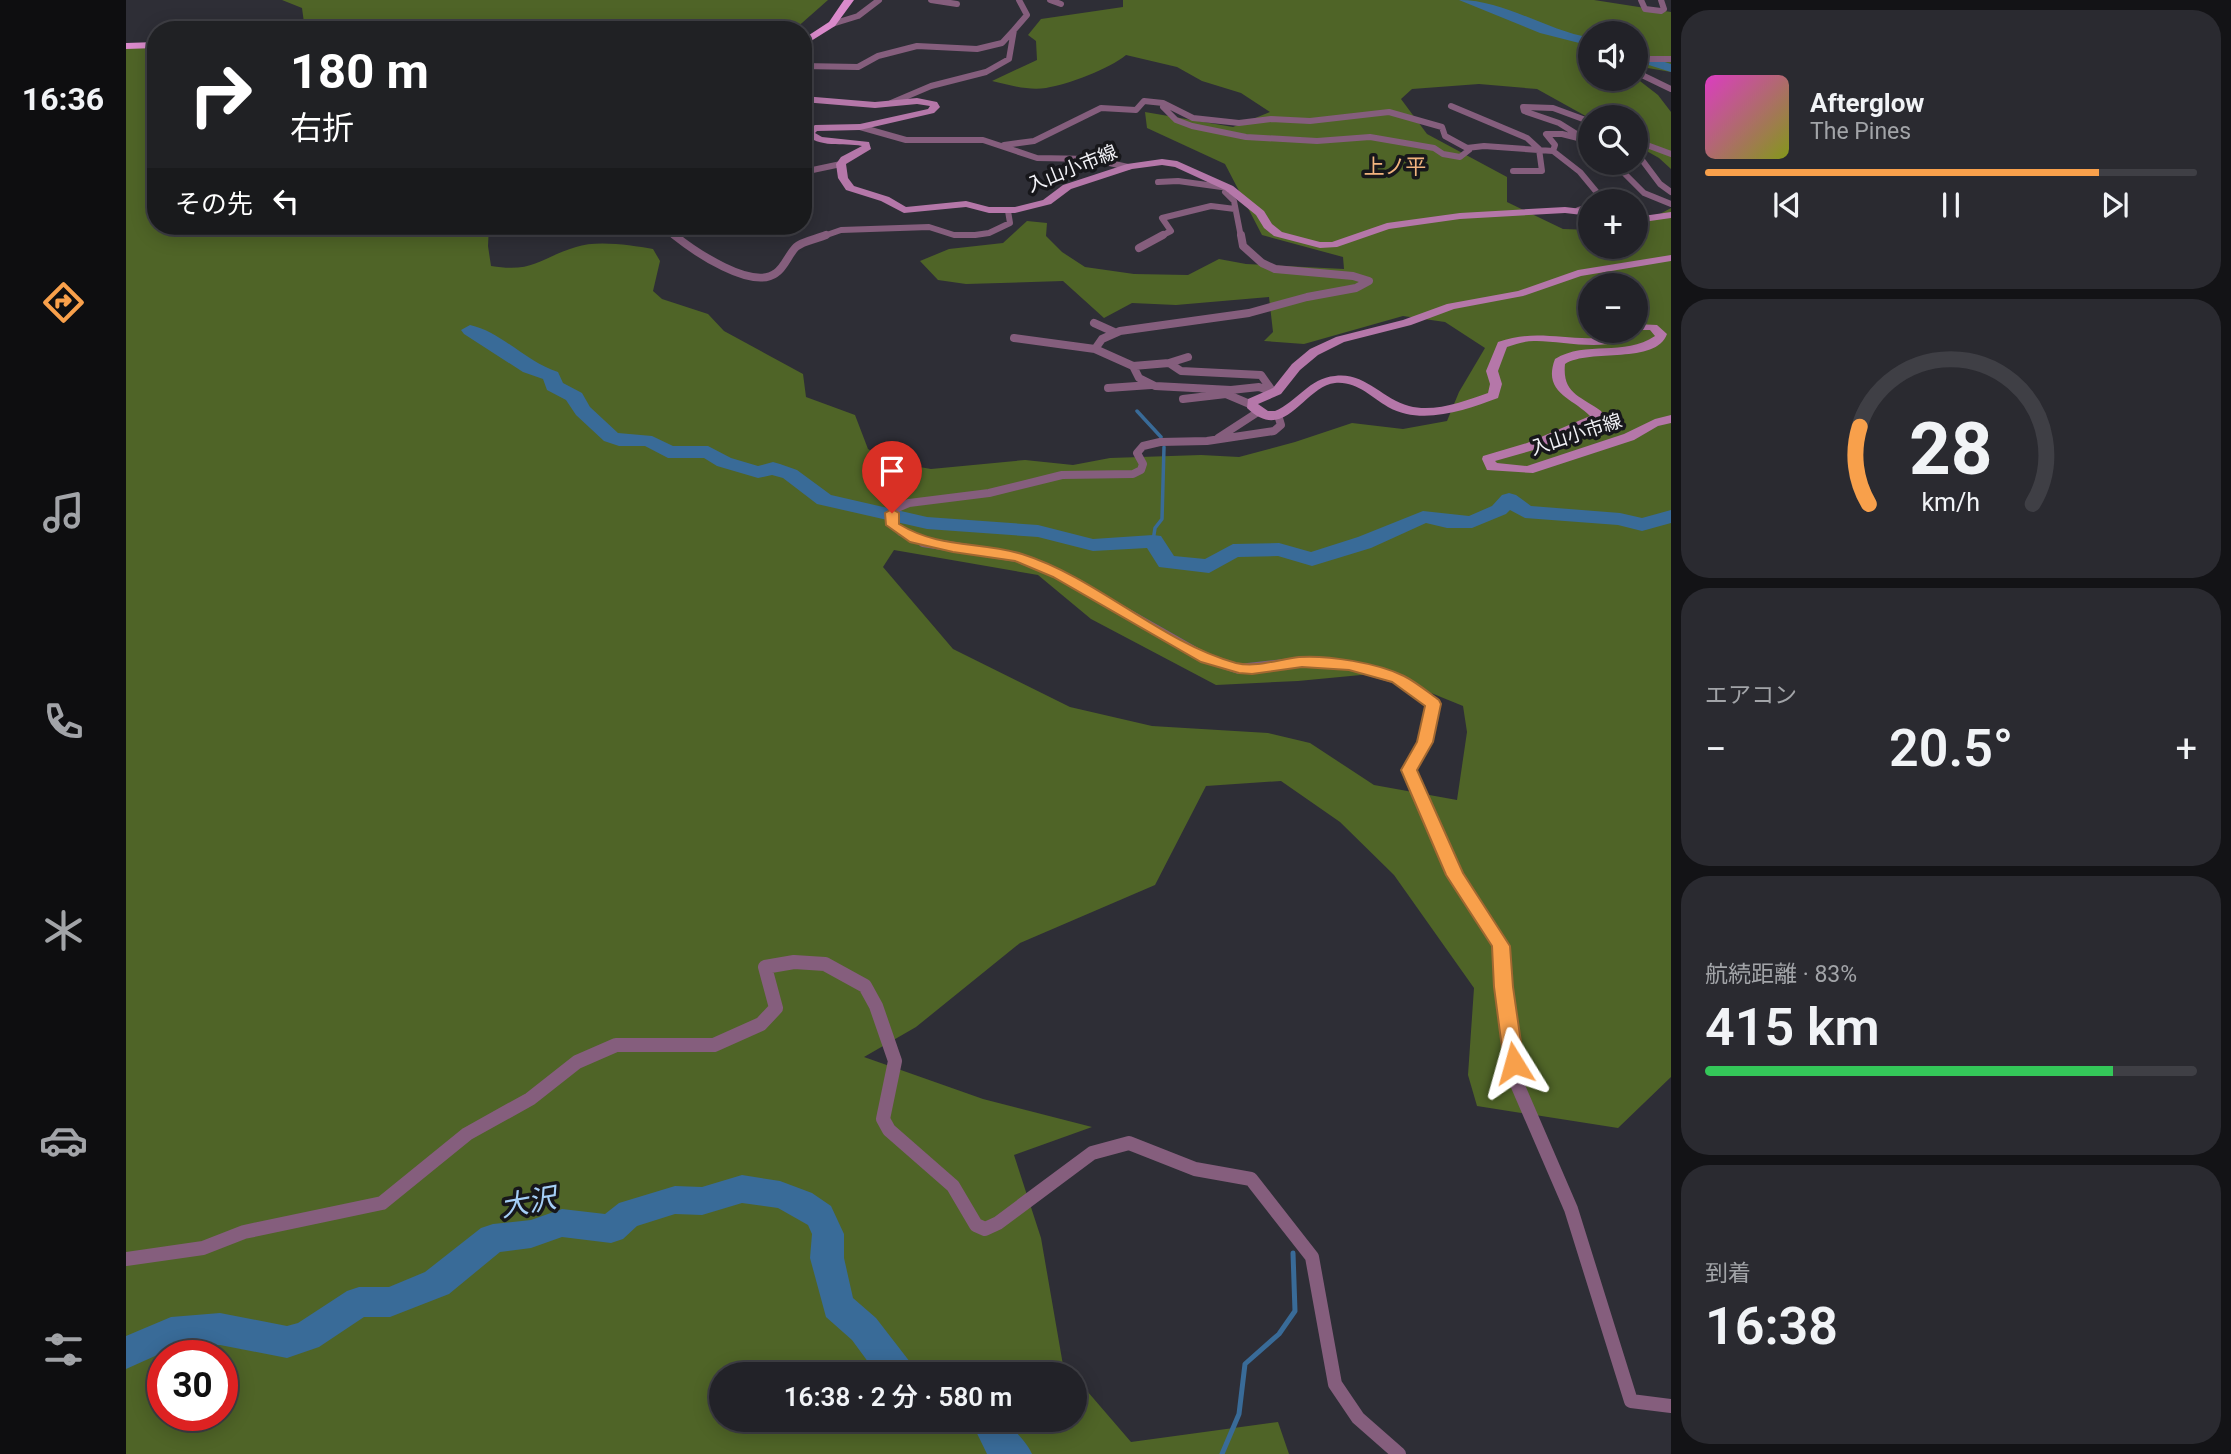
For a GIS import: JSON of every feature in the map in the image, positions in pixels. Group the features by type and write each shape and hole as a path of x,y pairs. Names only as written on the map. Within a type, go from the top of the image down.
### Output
{"main road":[{"path":"812,37 832,24 849,0"},
{"path":"126,46 147,45"},
{"path":"812,100 875,105 929,102 935,107 931,111 905,118 860,127 823,127 812,132"},
{"path":"812,135 817,139 852,140 866,144 868,147 865,150 850,154 842,164"},
{"name":"入山小市線","path":"842,164 843,178 850,188 885,199 904,210 966,204 989,210 1008,211 1047,202 1067,187 1128,167 1170,163 1229,188 1260,213 1268,226 1278,234 1333,246 1387,226 1421,220 1487,213 1578,210"},
{"path":"1648,218 1671,215"},
{"path":"1578,341 1517,337 1502,345 1492,370 1496,384 1494,395 1472,403 1421,413 1395,406 1362,383 1328,379 1318,382 1292,410 1278,415 1255,408 1260,397 1273,392 1314,352 1340,339 1407,323 1451,306 1530,291 1578,273 1671,258"},
{"name":"入山小市線","path":"1648,327 1653,327 1661,334 1660,338 1642,349 1576,354 1559,362 1556,375 1559,385 1568,395 1597,414 1595,418 1532,446 1488,459 1492,467 1528,470 1629,438 1652,423 1671,419"}],"street":[{"path":"832,24 859,15 879,0"},
{"path":"932,0 957,4"},
{"path":"812,66 858,67 878,56 917,46 977,49 1002,43 1027,15 1019,0"},
{"path":"1050,0 1061,4"},
{"path":"1641,0 1645,9 1661,11 1664,9 1661,0"},
{"path":"859,15 870,19"},
{"path":"875,105 898,102 931,86 986,72 1009,58 1014,30"},
{"path":"1648,59 1671,59"},
{"path":"1648,72 1671,82"},
{"path":"1648,78 1671,89"},
{"path":"1004,145 1034,141 1094,110 1101,108 1131,111 1136,110 1144,101 1158,102 1193,118 1239,123 1271,119 1310,121 1390,112 1443,127 1446,135 1467,148 1484,146 1553,151 1580,172 1594,189"},
{"path":"1158,102 1176,120 1246,137 1317,141 1370,137 1434,149 1461,158 1469,150 1467,148"},
{"path":"1451,106 1527,138 1539,149 1542,171 1513,171"},
{"path":"1578,116 1569,112 1524,107 1524,111 1544,116 1578,133"},
{"path":"1569,112 1574,109 1578,111"},
{"path":"860,127 906,140 971,139 1004,145 1037,158 1091,159 1128,167"},
{"path":"1553,151 1555,145 1546,134 1562,134 1578,138"},
{"path":"1648,145 1671,154"},
{"path":"812,171 842,164"},
{"path":"1648,168 1660,184 1671,192"},
{"path":"1627,175 1635,188 1649,197 1671,204"},
{"path":"1158,183 1178,181 1229,188"},
{"path":"1095,349 1102,339 1114,332 1249,313 1307,297 1356,288 1369,281 1364,276 1353,274 1332,276 1274,269 1243,246 1234,201 1225,192 1229,188"},
{"path":"1139,248 1171,231 1163,218 1211,206 1235,209"},
{"path":"674,235 696,253 735,273 771,277 779,272 797,246 841,230 929,226 954,235 975,235 989,233 1010,223 1008,211"},
{"path":"1094,323 1114,332"},
{"path":"1014,338 1095,349 1133,366 1169,363 1188,357"},
{"path":"1169,363 1181,371 1261,375 1273,392"},
{"path":"1133,366 1139,378 1152,384 1175,388 1231,390 1259,387 1273,392"},
{"path":"1108,388 1152,384"},
{"path":"1183,399 1226,394 1255,408 1215,440"},
{"path":"1278,415 1282,425 1273,431 1215,440 1160,442 1143,446 1137,453 1143,464 1141,470 1133,474 1062,475 989,493 919,501 895,509 891,519 897,529 915,539 1018,558 1058,574 1206,658 1252,669 1302,662 1349,665 1397,679 1434,704 1425,742 1409,770 1455,875 1501,946 1503,987 1517,1084 1571,1209 1631,1401 1671,1406"},
{"path":"126,1259 203,1248 244,1232 382,1203 467,1134 530,1099 577,1062 616,1045 714,1045 761,1024 776,1008 765,967 794,962 825,964 865,986 876,1006 895,1061 883,1119 889,1130 953,1186 976,1225 985,1229 998,1223 1092,1153 1129,1143 1195,1169 1251,1179 1312,1257 1335,1384 1358,1418 1399,1454"}],"green space":[{"path":"282,0 828,0 804,21 304,21 302,8"},
{"path":"1123,0 1594,0 1671,12 1671,72 1648,68 1648,21 1578,21 1578,91 1648,91 1648,87 1658,95 1671,112 1671,169 1648,152 1648,105 1578,105 1578,112 1537,89 1479,84 1412,89 1401,99 1427,134 1507,177 1507,202 1563,229 1578,230 1578,259 1648,259 1648,220 1671,208 1671,1077 1618,1128 1477,1106 1468,1075 1474,988 1394,875 1340,822 1281,781 1206,786 1155,885 1020,943 916,1027 864,1057 983,1099 1092,1127 1014,1155 1041,1238 1062,1362 709,1362 709,1432 1087,1432 1087,1391 1131,1442 1278,1422 1289,1454 126,1454 126,43 147,45 147,235 489,235 491,266 506,268 527,266 584,245 614,244 653,249 660,261 653,291 662,299 708,314 724,331 803,374 806,397 855,415 868,449 891,462 931,469 1025,460 1073,465 1110,458 1201,455 1239,457 1352,423 1403,429 1447,421 1459,392 1485,348 1445,322 1403,316 1304,344 1264,341 1273,332 1269,297 1176,305 1132,303 1104,318 1063,281 966,284 938,280 920,261 949,249 1003,243 1027,221 1047,223 1046,236 1062,252 1085,267 1134,274 1188,275 1219,259 1246,264 1344,269 1343,257 1262,235 1225,164 1147,128 1145,112 1233,127 1270,112 1241,93 1202,81 1177,67 1126,55 1110,66 1046,88 1026,88 992,81 1037,60 1036,41 1028,35 1041,19 1123,7","holes":["894,550 1038,575 1091,619 1216,685 1382,673 1463,706 1467,732 1457,800 1374,785 1310,743 1268,733 1152,726 1070,707 953,649 883,567"]}],"waterway":[{"path":"1465,0 1498,9 1534,26 1578,40"},
{"path":"1648,60 1671,68"},
{"path":"470,330 530,368 551,376 554,386 575,397 583,411 603,431 619,440 645,440 668,452 708,452 724,462 758,472 773,468 790,474 824,500 927,523 1038,531 1093,545 1153,541 1167,562 1209,566 1233,551 1279,549 1312,559 1346,546 1363,543 1423,517 1436,517 1447,522 1472,522 1499,510 1509,499 1525,512 1620,519 1642,525 1671,516"},
{"path":"1137,411 1161,437"},
{"path":"1153,541 1155,528 1162,519 1164,447"},
{"name":"大沢","path":"126,1353 171,1333 220,1329 287,1342 307,1336 359,1302 390,1302 437,1283 493,1238 531,1234 562,1223 611,1229 630,1213 675,1200 702,1201 742,1189 780,1195 801,1203 820,1216 828,1234 827,1258 838,1306 864,1329 889,1362"},
{"path":"1222,1454 1239,1414 1245,1364 1279,1334 1295,1311 1293,1253"},
{"name":"大沢","path":"995,1432 1000,1442 1014,1454"}],"district":[{"name":"上ノ平","path":"1395,167"}],"route":[{"path":"892,513 892,525 915,539 1018,558 1058,574 1206,658 1252,669 1302,662 1349,665 1387,674 1409,685 1434,704 1425,742 1409,770 1455,875 1501,946 1503,987 1514,1063"}]}
